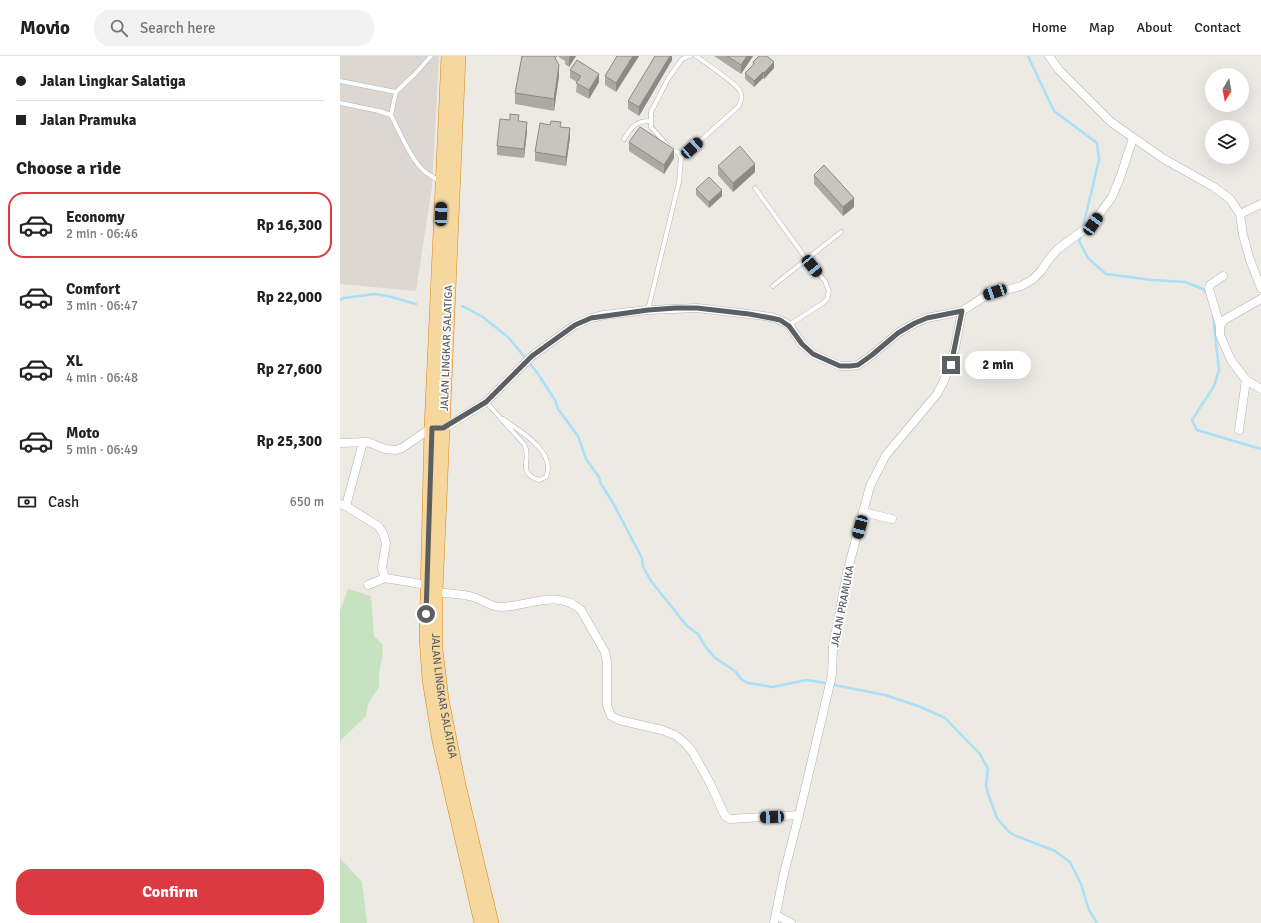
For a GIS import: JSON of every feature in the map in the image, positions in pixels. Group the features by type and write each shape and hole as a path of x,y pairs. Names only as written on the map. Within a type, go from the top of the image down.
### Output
{"highway":[{"name":"JALAN LINGKAR SALATIGA","path":"437,428 442,183 448,56"},
{"name":"JALAN LINGKAR SALATIGA","path":"459,56 437,428 430,510 431,589 442,699 459,785 492,923"},
{"name":"JALAN LINGKAR SALATIGA","path":"431,589 427,644 429,680 449,786 481,923"}],"street":[{"path":"1049,56 1059,70 1090,103 1111,122 1133,138 1214,187 1230,199 1240,214 1243,235 1250,260 1261,288"},
{"path":"340,443 368,442 396,450 402,448 486,402 532,356 575,325 585,320 604,315 676,308 705,308 771,318 780,320 789,326 802,344 813,354 840,366 858,365 898,333 915,323 927,318 962,311 987,295 1021,286 1032,280 1041,271 1048,259 1058,249 1093,224 1112,197 1121,176 1133,138"},
{"path":"1240,214 1261,204"},
{"path":"1224,276 1210,285 1209,289 1220,326 1220,335 1231,360 1246,380 1261,389"},
{"path":"1220,326 1224,320 1261,299"},
{"name":"JALAN PRAMUKA","path":"775,919 784,873 832,674 833,647 848,573 870,486 886,455 937,394 944,382 952,359 962,311"},
{"path":"1239,430 1246,380"},
{"path":"363,442 343,505 378,526 383,533 386,543 382,568 385,578"},
{"path":"864,512 892,519"},
{"path":"368,584 385,578 472,597 495,606 506,606 549,599 568,602 578,606 605,652 607,662 607,705 612,716 620,720 662,730 675,735 685,743 692,751 710,783 727,818 799,815"},
{"path":"775,919 791,923"}],"lane":[{"path":"431,56 396,92 391,115 419,166 442,183"},
{"path":"648,310 679,182 681,158 679,153 668,146 651,127 651,112 681,57 688,56"},
{"path":"681,158 739,106 742,97 740,90 712,66 696,56"},
{"path":"340,81 396,92"},
{"path":"340,103 391,115"},
{"path":"624,139 636,123 650,121"},
{"path":"755,188 807,260 828,286 828,295 823,303 789,326"},
{"path":"773,286 841,232"},
{"path":"486,402 503,419 524,444 527,450 526,472 531,477 539,480 546,477 549,470 548,462 539,448 525,435 503,419"}],"shaded area":[{"path":"340,56 439,56 432,187 416,291 340,284"}],"green space":[{"path":"348,589 371,596 374,636 383,645 379,672 379,687 368,704 366,716 340,741 340,611"},
{"path":"340,858 362,882 367,923 340,923"}],"building":[{"path":"522,56 554,56 559,65 554,99 515,93"},
{"path":"617,56 633,56 616,83 605,76"},
{"path":"655,56 670,56 639,107 628,101"},
{"path":"727,56 747,56 741,65"},
{"path":"759,56 767,56 774,62 754,81 745,73 754,64 753,62"},
{"path":"577,60 599,74 589,90 576,83 581,76 570,70"},
{"path":"510,114 519,115 518,121 527,122 524,149 497,146 500,119 510,120"},
{"path":"551,121 561,122 560,127 570,128 566,157 535,152 540,123 550,125"},
{"path":"640,127 674,149 664,165 629,142"},
{"path":"740,146 755,164 733,183 718,166"},
{"path":"824,165 854,198 843,207 814,175"},
{"path":"709,177 722,190 709,202 696,189"}],"waterway":[{"path":"1028,56 1054,111 1097,143 1099,160 1083,227"},
{"path":"1081,236 1079,241 1088,258 1106,274 1152,280 1185,282 1203,289 1208,295"},
{"path":"340,300 344,298 374,294 388,296 416,304"},
{"path":"462,306 483,317 509,338 536,371 555,400 558,409 578,436 586,459 599,477 601,484 613,503 642,558 643,567 651,581 687,626 698,634 714,657 736,672 741,679 748,683 773,687 806,680 814,681 885,695 921,707 945,718 980,754 988,769 986,785 997,818 1009,832 1055,851 1070,862 1081,884 1089,910 1097,923"},
{"path":"1213,315 1219,370 1214,386 1192,420 1197,430 1261,449"}],"route":[{"path":"426,614 432,428 443,428 486,402 532,356 575,325 585,320 604,315 676,308 697,308 749,314 780,320 789,326 802,344 813,354 840,366 850,366 858,365 898,333 915,323 927,318 962,311 951,365"}]}
